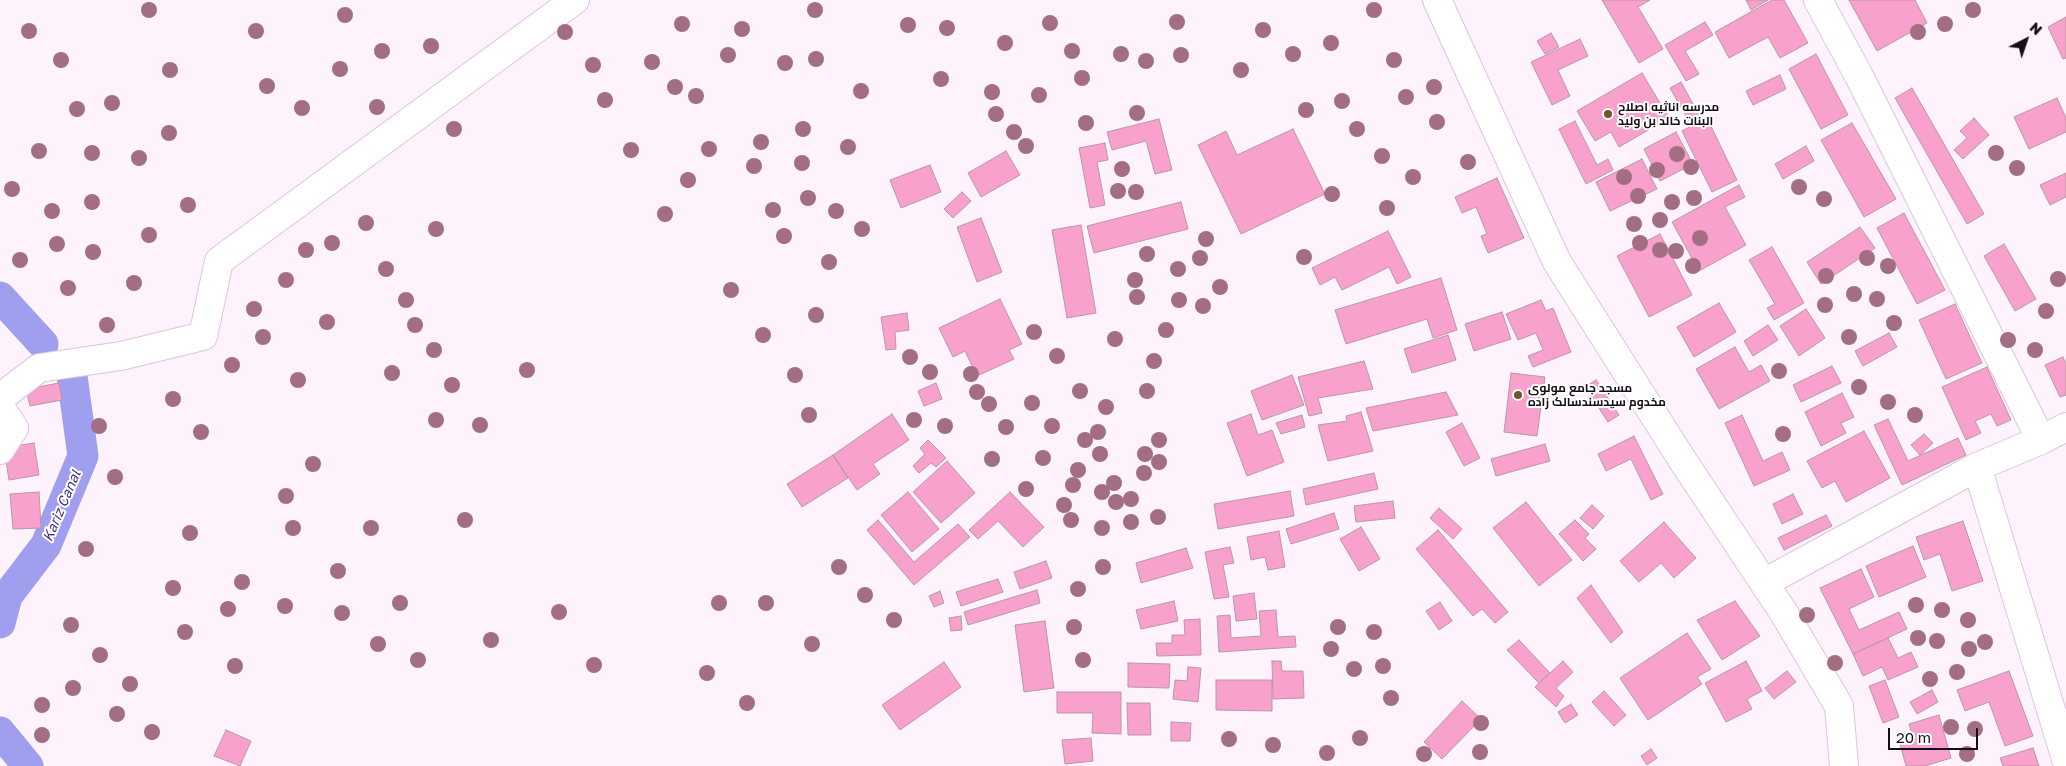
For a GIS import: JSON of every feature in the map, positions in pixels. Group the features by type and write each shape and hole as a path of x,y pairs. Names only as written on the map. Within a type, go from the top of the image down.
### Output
{"street":[{"path":"0,398 39,368 121,356 203,336 219,262 575,0"},
{"path":"1818,0 1859,76 2041,440"},
{"path":"1441,2 1557,262 1683,461 1764,583 1839,706 1844,766"},
{"path":"0,407 14,428 0,450"},
{"path":"1764,583 1977,467 2041,440 2066,427"},
{"path":"1977,467 2066,759"}],"building":[{"path":"1602,0 1650,0 1638,7 1663,49 1639,63"},
{"path":"1746,0 1768,0 1751,10"},
{"path":"1772,0 1784,0 1808,43 1780,58 1768,37 1729,58 1715,32"},
{"path":"1849,0 1915,0 1927,23 1877,51"},
{"path":"2066,17 2066,58 2063,59 2048,27"},
{"path":"1705,22 1713,35 1685,51 1699,74 1686,81 1665,45"},
{"path":"1551,33 1559,47 1545,54 1537,41"},
{"path":"1580,39 1588,56 1558,70 1570,96 1552,105 1531,62"},
{"path":"1816,54 1848,115 1821,129 1789,69"},
{"path":"1642,73 1669,118 1619,147 1611,132 1595,141 1577,111"},
{"path":"1780,75 1786,89 1753,105 1746,91"},
{"path":"1681,82 1699,115 1689,121 1670,88"},
{"path":"1912,88 1984,214 1967,224 1895,98"},
{"path":"2057,98 2066,118 2066,132 2029,149 2014,117"},
{"path":"1707,118 1737,180 1712,192 1682,131"},
{"path":"1974,118 1989,135 1963,159 1954,150 1967,138 1960,131"},
{"path":"1159,119 1172,170 1155,174 1146,141 1112,150 1107,132"},
{"path":"1575,121 1597,165 1608,159 1613,170 1586,184 1559,129"},
{"path":"1852,123 1896,199 1864,217 1821,140"},
{"path":"1293,129 1325,194 1241,234 1198,145 1226,131 1237,155"},
{"path":"1676,132 1693,164 1660,181 1644,149"},
{"path":"1105,143 1108,160 1097,162 1105,205 1090,208 1079,148"},
{"path":"1806,146 1814,161 1783,179 1775,164"},
{"path":"1006,151 1020,175 981,197 968,173"},
{"path":"1642,159 1657,189 1610,211 1596,182"},
{"path":"930,165 941,192 901,208 890,180"},
{"path":"2066,173 2066,197 2050,205 2040,185"},
{"path":"1497,178 1524,238 1488,253 1481,236 1487,234 1476,207 1462,213 1455,197"},
{"path":"1739,185 1745,197 1725,207 1746,245 1699,271 1672,222"},
{"path":"962,192 971,201 953,218 944,209"},
{"path":"1181,202 1188,229 1094,253 1087,226"},
{"path":"1904,213 1945,290 1917,304 1877,228"},
{"path":"981,218 1002,272 977,282 957,227"},
{"path":"1081,225 1096,313 1067,318 1052,230"},
{"path":"1860,227 1875,248 1821,284 1807,262"},
{"path":"1388,231 1411,277 1397,284 1389,267 1342,290 1335,277 1320,285 1312,268"},
{"path":"1660,234 1692,295 1649,317 1617,256"},
{"path":"2004,244 2036,299 2015,311 1984,256"},
{"path":"1772,247 1804,303 1774,320 1767,308 1775,304 1749,260"},
{"path":"1441,278 1457,330 1433,338 1427,319 1346,344 1335,310"},
{"path":"1000,299 1022,344 1009,350 1014,359 977,376 965,351 953,357 939,328"},
{"path":"1541,300 1546,311 1553,308 1571,352 1533,367 1528,356 1543,350 1536,333 1518,340 1506,314"},
{"path":"1719,303 1736,332 1694,357 1677,327"},
{"path":"1955,304 1982,363 1946,379 1919,320"},
{"path":"1806,309 1825,338 1799,356 1780,326"},
{"path":"1502,312 1511,339 1474,351 1465,324"},
{"path":"907,313 909,330 895,332 896,349 886,350 881,317"},
{"path":"1768,325 1778,340 1753,356 1744,341"},
{"path":"1889,333 1897,347 1863,366 1855,351"},
{"path":"1448,335 1456,360 1412,373 1404,349"},
{"path":"1735,347 1749,372 1761,365 1770,381 1719,409 1696,369"},
{"path":"2063,357 2066,364 2066,395 2060,397 2045,365"},
{"path":"1364,361 1373,389 1318,398 1322,413 1309,416 1298,377"},
{"path":"1832,366 1841,383 1801,402 1793,385"},
{"path":"1987,367 2011,420 1997,426 1991,414 1975,421 1981,433 1966,440 1942,387"},
{"path":"1511,373 1545,377 1537,436 1504,432"},
{"path":"1292,375 1304,405 1262,420 1251,391"},
{"path":"1596,380 1619,415 1608,422 1585,387"},
{"path":"59,383 62,400 30,406 26,389"},
{"path":"936,383 942,399 924,406 918,391"},
{"path":"1446,392 1458,415 1373,431 1366,408"},
{"path":"1842,393 1854,417 1841,423 1846,433 1821,446 1805,412"},
{"path":"1361,412 1373,451 1328,461 1318,425 1347,421 1346,416"},
{"path":"892,414 909,440 873,464 880,474 857,490 833,455"},
{"path":"1251,414 1258,435 1272,430 1284,462 1247,476 1227,423"},
{"path":"1302,415 1305,427 1281,434 1276,423"},
{"path":"1742,415 1763,461 1782,452 1790,470 1754,486 1725,423"},
{"path":"1888,419 1908,461 1958,438 1966,455 1902,485 1874,425"},
{"path":"1462,423 1480,458 1464,466 1446,432"},
{"path":"1864,431 1890,478 1846,502 1835,481 1822,488 1807,461"},
{"path":"1924,434 1933,443 1920,455 1911,445"},
{"path":"1634,436 1663,494 1651,500 1631,459 1606,471 1598,454"},
{"path":"928,440 946,458 936,467 931,463 919,473 913,466 925,454 920,448"},
{"path":"34,443 39,475 9,480 4,448"},
{"path":"1545,444 1550,461 1496,476 1491,459"},
{"path":"833,455 848,478 802,507 787,484"},
{"path":"947,461 975,493 941,523 913,492"},
{"path":"1374,473 1378,489 1306,505 1303,489"},
{"path":"1290,491 1294,516 1218,529 1214,504"},
{"path":"39,492 41,528 13,529 10,494"},
{"path":"908,492 939,529 912,552 881,515"},
{"path":"1010,492 1044,527 1023,547 998,521 978,539 969,530"},
{"path":"1793,494 1803,514 1782,524 1773,504"},
{"path":"1393,501 1395,518 1356,522 1354,506"},
{"path":"1526,502 1572,560 1539,586 1493,528"},
{"path":"1592,505 1604,516 1593,529 1580,518"},
{"path":"1439,508 1462,529 1453,539 1430,518"},
{"path":"1334,513 1339,529 1291,544 1286,529"},
{"path":"1826,515 1832,526 1784,550 1778,538"},
{"path":"878,520 914,562 958,524 970,537 914,585 867,530"},
{"path":"1575,520 1589,534 1585,538 1596,549 1583,561 1559,534"},
{"path":"1963,521 1983,581 1952,591 1940,554 1924,560 1916,537"},
{"path":"1664,522 1696,558 1674,578 1661,563 1639,582 1620,561"},
{"path":"1361,527 1380,559 1359,571 1340,539"},
{"path":"1438,530 1508,612 1495,623 1482,609 1473,616 1416,549"},
{"path":"1279,531 1285,567 1268,570 1265,557 1251,560 1247,537"},
{"path":"1913,546 1926,577 1879,597 1866,566"},
{"path":"1230,547 1234,563 1223,565 1229,597 1214,599 1205,552"},
{"path":"1186,548 1193,568 1141,583 1136,563"},
{"path":"1046,561 1052,578 1020,589 1014,572"},
{"path":"1861,569 1874,597 1849,609 1859,630 1899,612 1907,629 1853,654 1820,588"},
{"path":"998,579 1003,592 961,606 956,592"},
{"path":"1591,585 1623,632 1611,643 1577,598"},
{"path":"1037,590 1040,603 968,625 964,612"},
{"path":"940,591 944,603 934,607 929,596"},
{"path":"1254,593 1257,619 1236,621 1233,596"},
{"path":"1174,601 1178,621 1141,629 1136,610"},
{"path":"1735,601 1760,636 1722,660 1697,620"},
{"path":"1440,602 1452,621 1439,630 1426,611"},
{"path":"1276,610 1278,637 1295,636 1296,647 1219,652 1217,616 1230,615 1231,638 1261,636 1259,611"},
{"path":"961,616 962,630 951,631 949,618"},
{"path":"1200,619 1201,655 1157,656 1156,643 1172,643 1172,635 1185,635 1184,620"},
{"path":"1045,621 1054,688 1024,692 1015,625"},
{"path":"1687,633 1711,669 1697,677 1702,684 1648,720 1620,678"},
{"path":"1888,638 1898,658 1911,652 1918,667 1888,680 1882,667 1863,676 1853,654"},
{"path":"1519,640 1550,673 1539,683 1507,650"},
{"path":"1272,661 1281,661 1282,671 1303,671 1304,698 1273,699"},
{"path":"1563,661 1573,672 1556,688 1564,696 1556,707 1535,687"},
{"path":"1746,661 1762,691 1747,699 1752,709 1726,722 1705,683"},
{"path":"944,662 961,687 900,730 882,705"},
{"path":"1128,663 1170,664 1169,688 1128,687"},
{"path":"1188,667 1201,668 1198,702 1173,699 1175,680 1187,681"},
{"path":"1787,671 1796,682 1774,699 1765,688"},
{"path":"2009,671 2033,736 2005,746 1989,702 1965,711 1957,690"},
{"path":"1216,680 1272,680 1272,711 1216,710"},
{"path":"1885,680 1899,717 1883,723 1869,686"},
{"path":"1932,690 1938,702 1917,714 1910,702"},
{"path":"1604,691 1626,715 1614,726 1592,702"},
{"path":"1057,692 1121,692 1121,734 1092,733 1093,713 1057,713"},
{"path":"1462,701 1481,719 1442,759 1424,742"},
{"path":"1127,703 1150,703 1151,735 1128,735"},
{"path":"1571,704 1578,715 1565,723 1558,712"},
{"path":"1939,715 1951,758 1925,766 1906,766 1900,744 1914,740 1909,724"},
{"path":"1171,722 1191,723 1190,741 1171,741"},
{"path":"226,730 251,741 240,766 214,756"},
{"path":"1091,738 1093,761 1065,764 1062,740"},
{"path":"2033,748 2039,766 2003,766 2000,758"},
{"path":"1651,749 1657,758 1647,765 1641,756"}],"waterway":[{"name":"Kariz Canal","path":"0,297 43,344"},
{"name":"Kariz Canal","path":"0,623 7,596 46,545 83,456 72,376"},
{"name":"Kariz Canal","path":"0,732 28,766"}],"place":[{"name":"مدرسه اناثیه اصلاح البنات خالد بن ولید","path":"1608,114"},
{"name":"مسجد جامع مولوی مخدوم سیدسندسالک زاده","path":"1518,395"}]}
